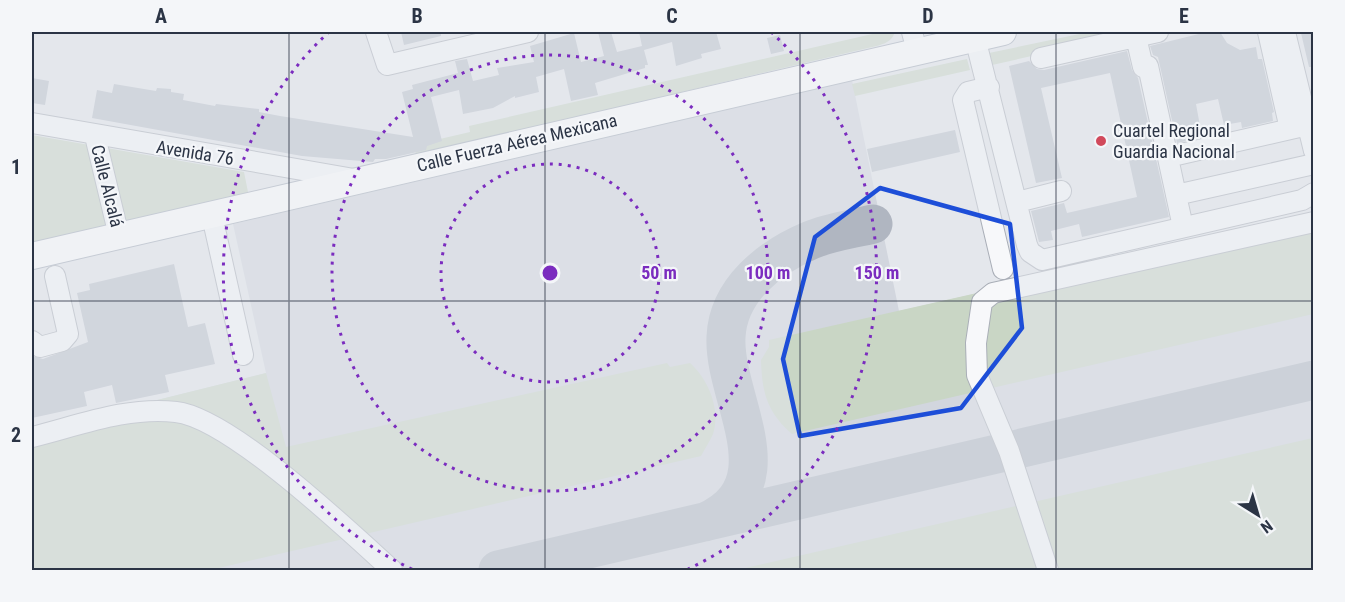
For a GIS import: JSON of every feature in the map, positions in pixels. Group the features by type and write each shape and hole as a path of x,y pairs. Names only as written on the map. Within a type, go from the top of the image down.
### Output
{"main road":[{"name":"Calle Fuerza Aérea Mexicana","path":"32,256 212,216 915,41 975,38 1003,32"}],"street":[{"path":"376,32 387,65 528,32"},
{"path":"1041,58 1158,32"},
{"path":"1268,32 1299,127 1314,151"},
{"path":"1285,32 1299,127"},
{"path":"1136,37 1143,67 1148,66 1168,156 1172,185 1183,227"},
{"path":"975,38 1027,246 1034,255 1042,260 1302,200 1314,193"},
{"path":"989,87 968,92 963,100 1003,269"},
{"name":"Avenida 76","path":"32,123 95,136 359,180"},
{"path":"1168,156 1299,127"},
{"name":"Calle Alcalá","path":"95,136 119,236"},
{"path":"1172,185 1314,164"},
{"path":"1017,202 1061,191"},
{"path":"212,216 243,355"},
{"path":"1048,570 1009,451 977,375 976,343 982,302 993,293 1314,222"},
{"path":"32,341 40,346 62,341 68,334 55,276"},
{"path":"32,437 134,412 178,412 198,418 214,426 314,501 392,570"}],"highlighted area":[{"path":"880,188 1010,224 1022,328 961,408 800,436 783,359 815,237"}],"shaded area":[{"path":"852,80 899,311 1313,217 1313,570 32,570 32,431 266,373 233,224"}],"green space":[{"path":"881,32 895,32 888,42 877,46 416,155 414,145 470,132 469,126"},
{"path":"1089,32 1139,32 992,65 989,53"},
{"path":"967,59 970,70 855,96 852,84"},
{"path":"32,135 244,172 249,197 32,244"},
{"path":"1313,217 1313,314 792,434 771,410 763,382 761,360 769,347 769,340"},
{"path":"667,363 670,367 690,363 702,377 711,395 715,424 713,434 701,456 210,570 32,570 32,431 266,373 286,447"},
{"path":"1313,438 1313,570 737,570"}],"building":[{"path":"401,32 441,32 441,36 404,45"},
{"path":"598,32 611,32 617,52 642,46 639,32 716,32 721,49 701,54 702,58 676,66 672,42 644,50 648,65 645,65 645,68 595,83 598,95 571,101 564,69 536,77 539,92 515,98 515,96 493,108 463,114 459,90 431,97 442,141 427,146 426,150 386,159 375,159 373,162 302,156 92,118 97,90 112,93 114,84 156,91 157,88 171,89 171,92 184,94 183,100 215,106 216,104 259,109 259,112 280,116 413,137 402,92 413,89 412,85 458,73 455,61 467,59 473,81 499,75 497,68 534,62 530,46 574,33 581,62 604,56"},
{"path":"1207,32 1220,32 1227,43 1240,50 1256,47 1258,59 1262,59 1274,112 1272,113 1273,121 1242,128 1241,122 1224,125 1218,99 1196,104 1200,126 1193,128 1195,139 1177,143 1158,57 1153,55 1150,46"},
{"path":"1314,32 1314,67 1309,67 1301,33"},
{"path":"780,35 784,51 771,54 767,38"},
{"path":"1127,51 1132,70 1138,78 1169,217 1082,237 1079,224 1051,231 1053,240 1039,242 1031,211 1064,203 1067,213 1137,197 1110,73 1041,88 1062,178 1036,183 1009,66 1029,61 1037,69 1044,70"},
{"path":"32,78 49,81 45,105 32,103"},
{"path":"955,130 960,152 872,172 867,149"},
{"path":"174,264 188,327 205,323 215,364 165,375 169,392 116,403 112,385 84,392 87,406 32,418 32,356 43,359 88,342 77,293 90,290 89,284"}],"taxiway":[{"path":"705,522 730,506 744,486 748,463 746,438 728,361 726,337 734,304 754,277 796,247 818,237 873,224"},
{"path":"498,570 1314,380"}],"place":[{"name":"Cuartel Regional Guardia Nacional","path":"1101,141"}]}
